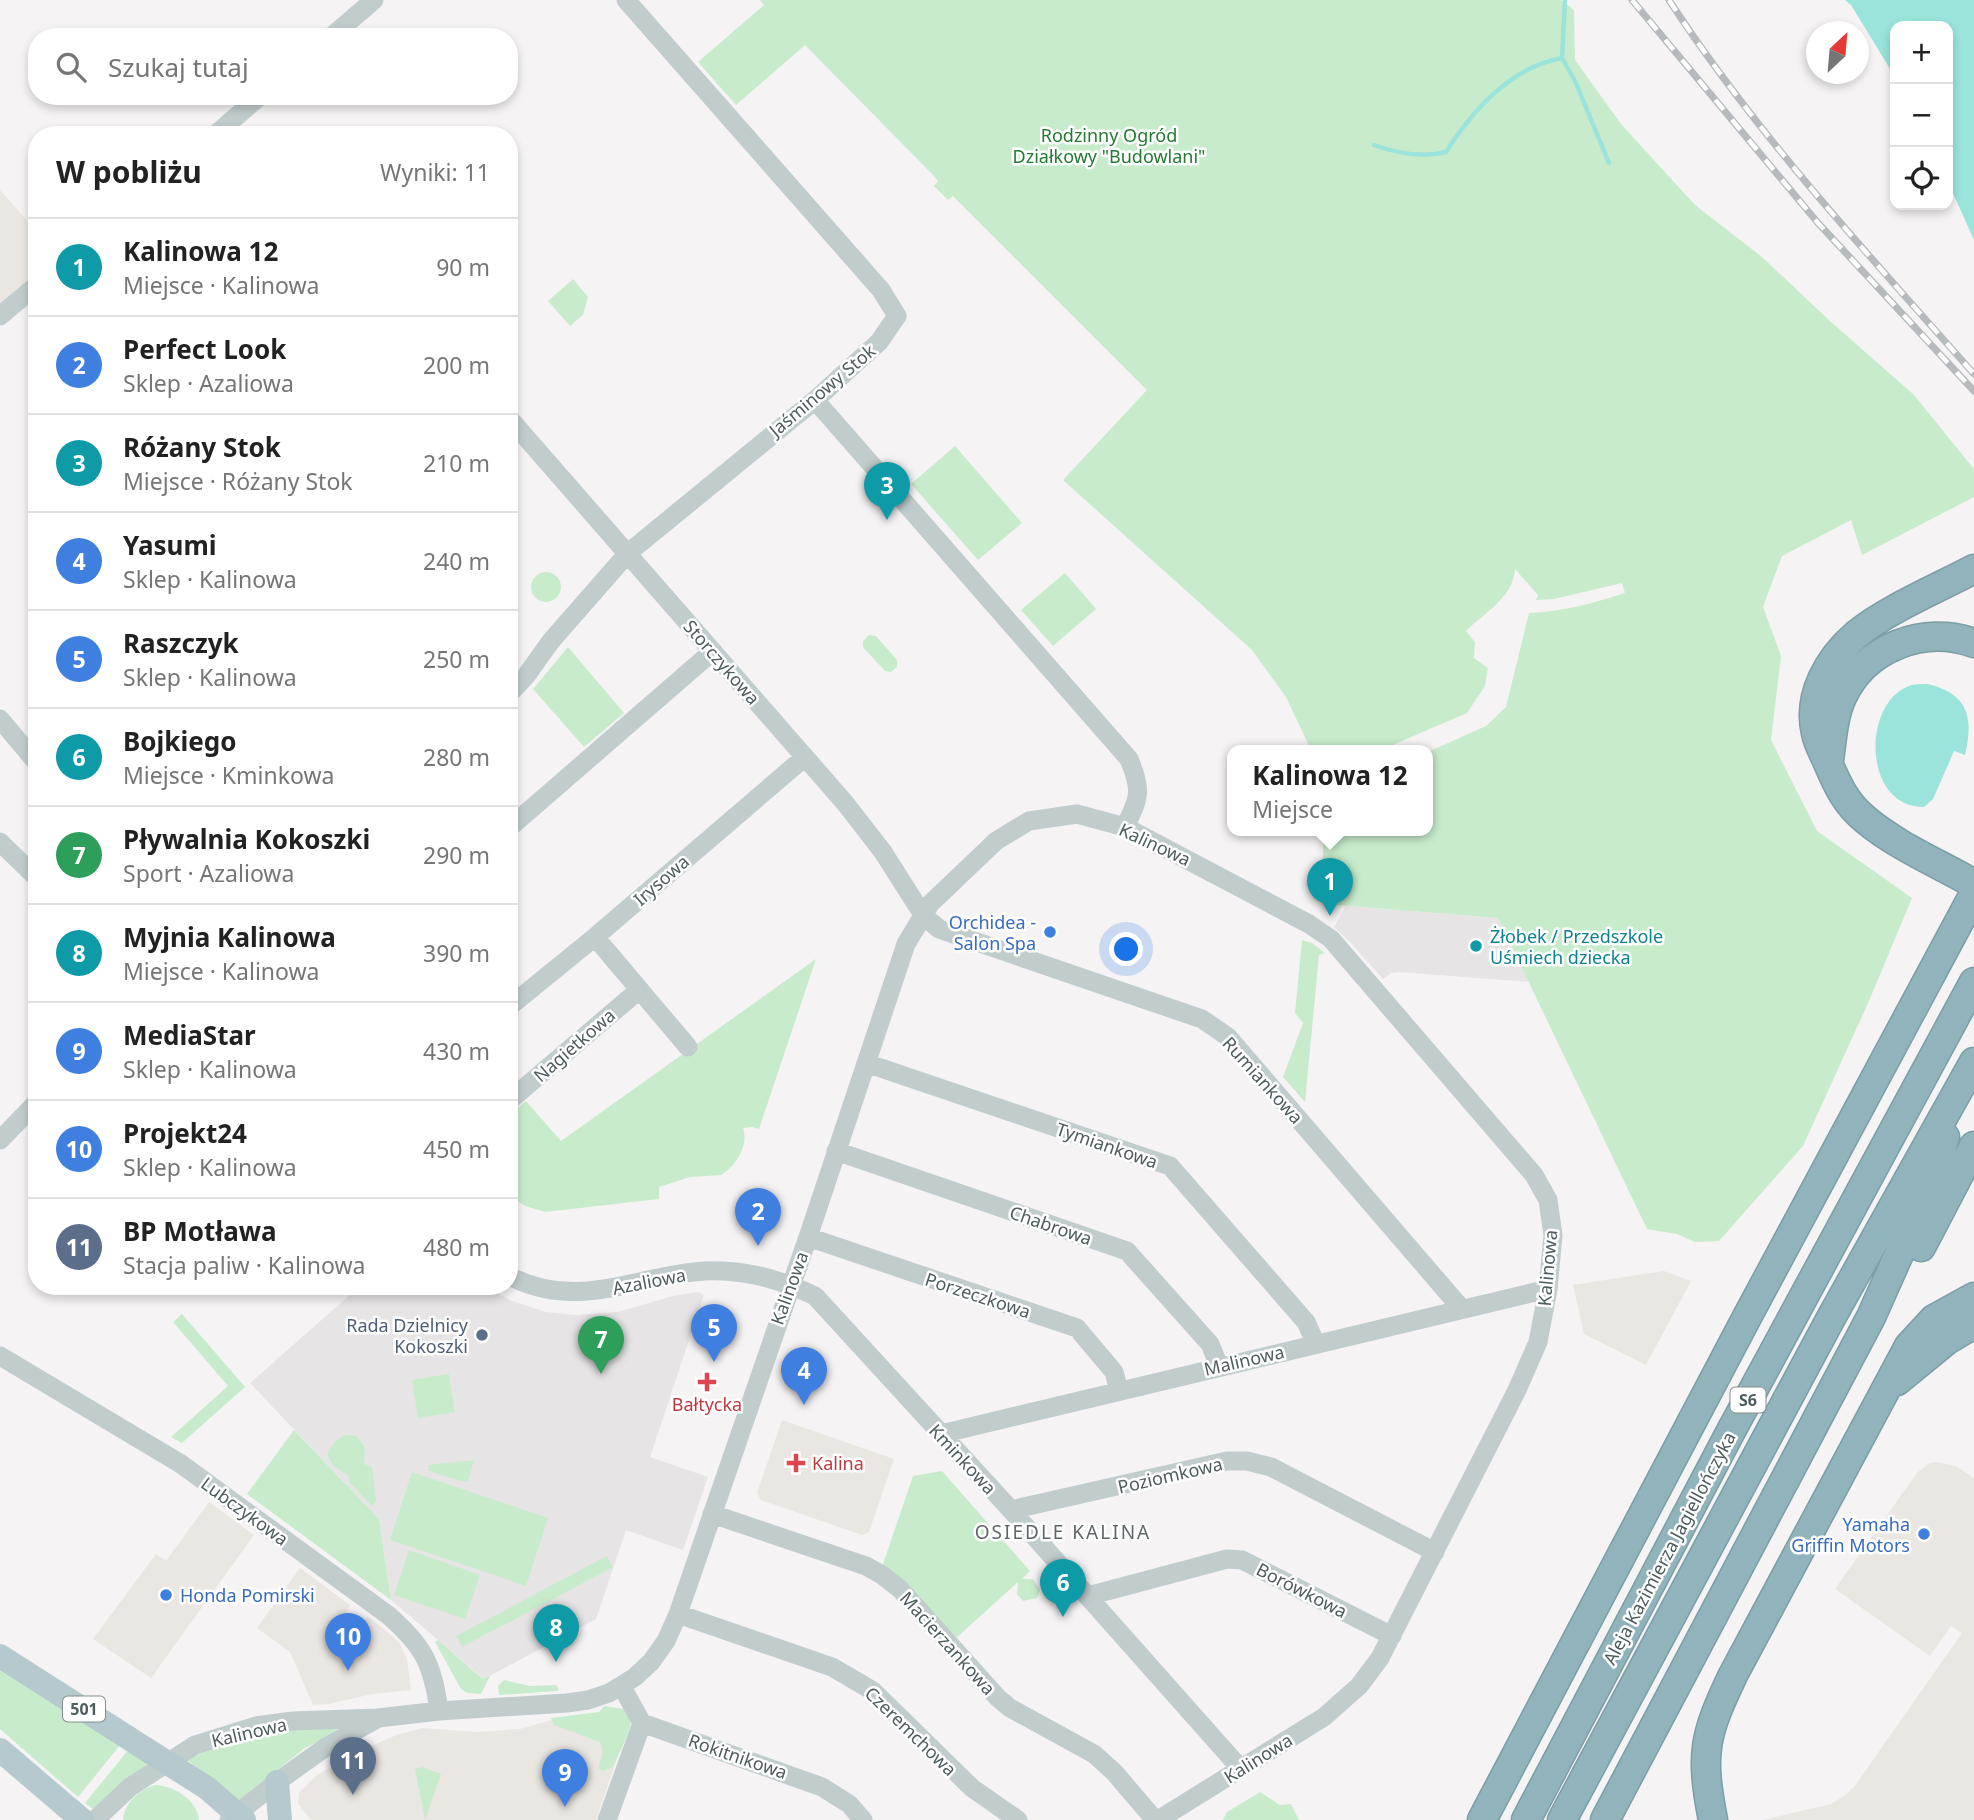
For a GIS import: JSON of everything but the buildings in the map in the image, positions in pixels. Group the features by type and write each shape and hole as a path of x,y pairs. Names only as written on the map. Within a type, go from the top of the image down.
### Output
{"highway":[{"path":"1462,1820 1475,1808 1486,1812 1969,894 1867,820 1845,800 1816,734 1814,719 1819,688 1834,658 1858,634 1872,623 1974,569"},
{"path":"1828,763 1842,695 1861,669 1874,658 1897,644 1923,637 1946,636 1974,643"},
{"name":"Aleja Kazimierza Jagiellończyka","path":"1525,1820 1731,1431 1974,982"},
{"name":"Aleja Kazimierza Jagiellończyka","path":"1562,1820 1831,1318 1974,1062"},
{"path":"1605,1820 1871,1317 1932,1180 1957,1093"},
{"path":"1871,1317 1894,1298 1974,1146"},
{"path":"1713,1820 1705,1766 1706,1744 1714,1715 1733,1675 1909,1346 1922,1328 1974,1297"},
{"path":"1886,1390 1931,1352 1974,1324"}],"main road":[{"name":"501","path":"0,1656 206,1788 237,1818"},
{"path":"0,1750 82,1820"},
{"path":"277,1782 280,1820"}],"street":[{"path":"341,28 374,0"},
{"name":"Jaśminowy Stok","path":"518,685 551,641 628,554 814,400 879,342 897,316 881,290 626,0"},
{"path":"225,126 250,105"},
{"path":"0,316 28,293"},
{"path":"814,400 1129,759 1139,784 1134,808 1125,827"},
{"name":"Storczykowa","path":"518,428 805,757 883,852 923,915"},
{"path":"518,820 713,652"},
{"path":"0,719 28,752"},
{"name":"Irysowa","path":"518,996 595,937 805,757"},
{"name":"Kalinowa","path":"95,1820 130,1787 206,1740 256,1726 587,1700 621,1687 643,1670 657,1654 678,1614 906,944 930,904 996,841 1029,821 1077,814 1125,827 1309,923 1331,939 1534,1175 1548,1200 1553,1235 1548,1289 1538,1342 1517,1390 1376,1664 1359,1686 1324,1717 1156,1820"},
{"path":"0,842 28,869"},
{"name":"Rumiankowa","path":"923,915 939,929 1202,1020 1228,1037 1461,1308"},
{"path":"595,937 688,1047"},
{"name":"Nagietkowa","path":"518,1093 639,990"},
{"name":"Tymiankowa","path":"866,1063 1170,1166 1306,1322 1316,1344"},
{"path":"0,1140 28,1111"},
{"name":"Chabrowa","path":"836,1151 1126,1251 1210,1344 1219,1366"},
{"name":"Porzeczkowa","path":"808,1237 1077,1328 1114,1372 1119,1390"},
{"name":"Azaliowa","path":"518,1279 557,1292 581,1293 704,1272 741,1274 791,1285"},
{"name":"Kminkowa","path":"791,1285 815,1296 1011,1510 1240,1768"},
{"name":"Malinowa","path":"941,1434 1548,1289"},
{"name":"Lubczykowa","path":"0,1356 181,1464 388,1615 416,1641 426,1656 436,1685 439,1711"},
{"name":"Poziomkowa","path":"1011,1510 1227,1461 1247,1461 1271,1467 1435,1552"},
{"name":"Macierzankowa","path":"712,1514 858,1563 882,1575 900,1589 998,1698 1010,1708 1094,1754 1114,1772 1156,1820"},
{"name":"Borówkowa","path":"1088,1596 1227,1559 1242,1560 1392,1636"},
{"name":"Czeremchowa","path":"678,1614 832,1667 855,1678 873,1691 972,1788 1018,1820"},
{"path":"607,1820 642,1723 621,1687"},
{"name":"Kalinowa","path":"237,1818 277,1782 326,1747 378,1718"},
{"name":"Rokitnikowa","path":"642,1723 822,1787 849,1804 863,1820"}],"shaded area":[{"path":"0,190 28,222 28,282 0,305"},
{"path":"1346,906 1498,918 1529,982 1399,972 1391,973 1383,979 1334,927"},
{"path":"1664,1271 1691,1281 1646,1365 1584,1334 1573,1285"},
{"path":"698,1292 704,1295 650,1457 708,1477 683,1550 626,1530 596,1619 484,1679 391,1600 379,1519 250,1383 350,1295 500,1295 546,1312 575,1315 618,1312 673,1296"},
{"path":"782,1420 894,1459 869,1532 862,1535 761,1500 757,1493"},
{"path":"1936,1462 1956,1466 1974,1478 1974,1820 1763,1820 1831,1804 1854,1787 1962,1633 1951,1626 1930,1656 1835,1589 1917,1473 1928,1464"},
{"path":"209,1502 254,1535 151,1678 93,1639 156,1554 166,1561"},
{"path":"300,1568 350,1605 346,1612 361,1624 368,1616 399,1642 407,1659 411,1690 313,1705 290,1652 257,1628"},
{"path":"552,1720 622,1744 596,1820 311,1820 298,1804 299,1793 317,1775 358,1752 399,1734 423,1728 476,1732 520,1729"}],"green space":[{"name":"Rodzinny Ogród Działkowy \"Budowlani\"","path":"760,0 1561,0 1574,10 1575,60 1621,124 1695,205 1762,257 1914,395 1974,469 1974,497 1862,555 1851,520 1782,556 1763,607 1781,656 1771,740 1817,831 1912,898 1803,1146 1719,1241 1695,1242 1677,1234 1647,1229 1498,918 1323,904 1323,836 1433,836 1433,750 1486,726 1506,707 1529,613 1566,609 1625,593 1622,583 1554,599 1536,600 1538,595 1515,569 1513,579 1503,597 1466,631 1475,642 1474,658 1488,668 1485,686 1467,713 1393,745 1309,745 1286,697 1252,650 1063,480 1147,390 953,196 948,200 934,186 938,181 934,176 805,45 736,105 698,62 764,5"},
{"path":"573,279 588,297 583,315 570,326 548,301"},
{"path":"955,446 1022,523 978,560 911,484"},
{"path":"546,572 557,576 561,587 557,598 546,602 535,598 531,587 535,576"},
{"path":"1065,573 1096,609 1053,646 1021,610"},
{"path":"869,635 876,636 897,660 897,667 891,672 885,671 863,647 863,641"},
{"path":"568,647 624,713 584,747 533,689"},
{"path":"1302,940 1312,943 1325,953 1319,955 1305,1102 1283,1077 1303,1023 1295,1013"},
{"path":"816,959 759,1129 743,1128 744,1142 740,1155 721,1175 690,1177 659,1187 659,1199 545,1212 525,1206 518,1201 518,1108 526,1101 561,1141"},
{"path":"182,1314 245,1387 182,1443 171,1437 228,1386 173,1322"},
{"path":"449,1374 455,1412 418,1418 412,1380"},
{"path":"294,1430 379,1519 391,1600 247,1494"},
{"path":"345,1435 357,1436 365,1448 364,1464 372,1467 376,1502 372,1506 350,1483 348,1476 333,1465 327,1454 334,1442"},
{"path":"474,1460 468,1481 429,1471 428,1465"},
{"path":"942,1471 1030,1571 1022,1579 1033,1579 1040,1590 1037,1598 1023,1601 1017,1594 1018,1582 954,1640 882,1567 913,1476"},
{"path":"412,1472 548,1518 526,1586 390,1540"},
{"path":"409,1550 480,1575 465,1619 394,1595"},
{"path":"607,1556 613,1567 462,1647 456,1636"},
{"path":"438,1640 483,1679 490,1676 481,1694 467,1693 461,1689 435,1642"},
{"path":"0,1667 121,1744 78,1797 0,1729"},
{"path":"504,1680 530,1686 556,1685 559,1689 499,1695 498,1686"},
{"path":"604,1706 624,1709 631,1722 613,1767 603,1771 598,1769 603,1752 600,1742 554,1725 551,1718 599,1712"},
{"path":"364,1718 305,1748 239,1800 187,1760 207,1750 251,1737"},
{"path":"129,1749 148,1763 93,1809 85,1803"},
{"path":"422,1767 441,1774 425,1820 415,1769"},
{"path":"156,1785 184,1795 194,1806 199,1820 123,1820 126,1808 134,1798"},
{"path":"1260,1792 1280,1805 1291,1804 1299,1820 1223,1820 1227,1812"}],"water":[{"path":"1845,0 1974,0 1974,240 1953,193 1953,21 1890,21 1890,69 1869,34 1869,21 1861,21"},
{"path":"1928,684 1941,688 1960,701 1968,718 1969,729 1965,755 1954,751 1933,799 1924,807 1903,802 1889,790 1879,772 1876,751 1877,730 1884,710 1896,694 1912,685"}],"waterway":[{"path":"1565,0 1562,58 1575,81 1609,163"},
{"path":"1374,145 1410,154 1446,152 1468,121 1495,93 1526,71 1562,58"}],"railway":[{"path":"1632,0 1818,223 1974,391"},
{"path":"1669,0 1703,50 1776,146 1974,374"}],"place":[{"name":"Różany Stok","path":"887,520"},
{"name":"Kalinowa 12","path":"1330,916"},
{"name":"Orchidea - Salon Spa","path":"1050,932"},
{"name":"Żłobek / Przedszkole Uśmiech dziecka","path":"1476,946"},
{"name":"Perfect Look","path":"758,1246"},
{"name":"Rada Dzielnicy Kokoszki","path":"482,1335"},
{"name":"Raszczyk","path":"714,1362"},
{"name":"Pływalnia Kokoszki","path":"601,1374"},
{"name":"Bałtycka","path":"707,1382"},
{"name":"Yasumi","path":"804,1405"},
{"name":"Kalina","path":"796,1463"},
{"name":"Yamaha Griffin Motors","path":"1924,1534"},
{"name":"Honda Pomirski","path":"166,1595"},
{"name":"Bojkiego","path":"1063,1617"},
{"name":"Myjnia Kalinowa","path":"556,1662"},
{"name":"Projekt24","path":"348,1671"},
{"name":"BP Motława","path":"353,1795"},
{"name":"MediaStar","path":"565,1807"}],"district":[{"name":"OSIEDLE KALINA","path":"1063,1532"}]}
